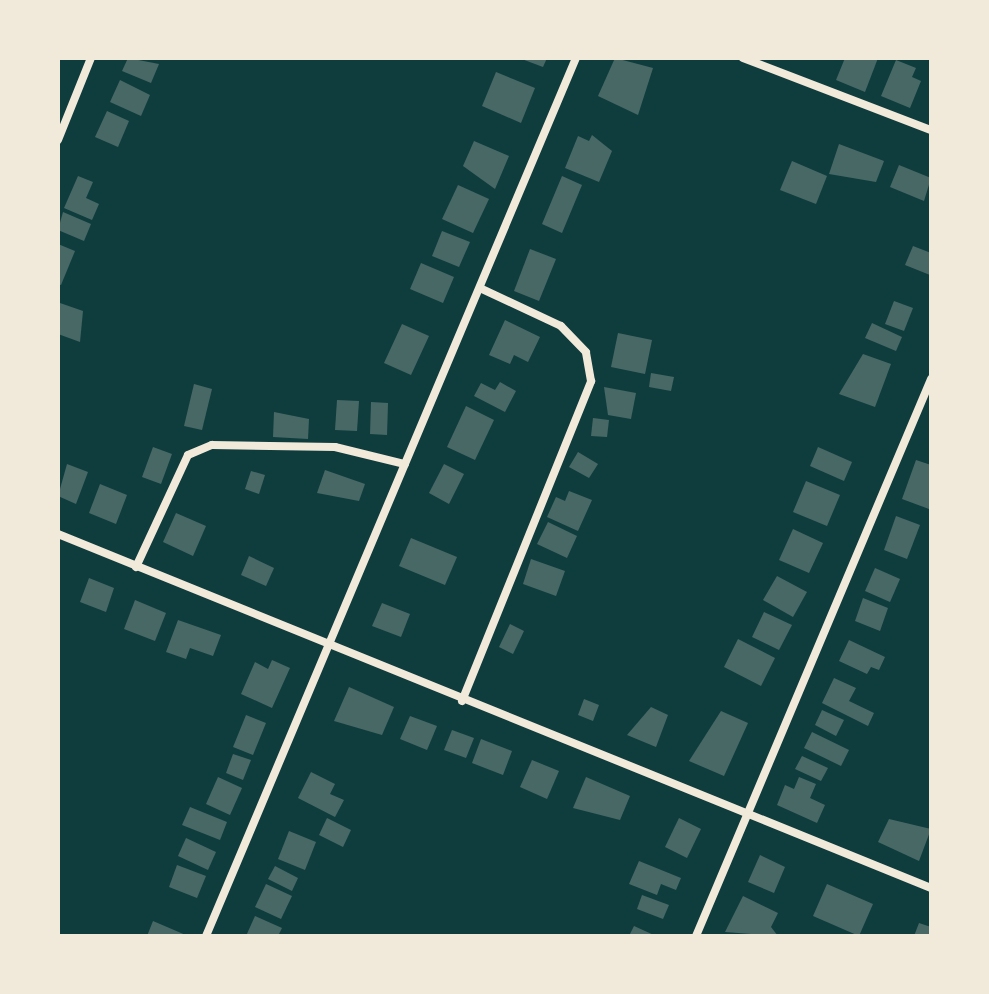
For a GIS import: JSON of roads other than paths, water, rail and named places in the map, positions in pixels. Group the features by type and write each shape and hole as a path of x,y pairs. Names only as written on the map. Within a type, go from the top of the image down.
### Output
{"street":[{"path":"58,140 91,58"},
{"path":"206,936 325,646 482,289 576,58"},
{"path":"743,58 931,130"},
{"path":"462,701 591,381 586,352 561,326 482,289"},
{"path":"696,936 931,379"},
{"path":"136,567 188,455 212,445 335,447 405,464"},
{"path":"58,534 325,646 931,888"}]}
